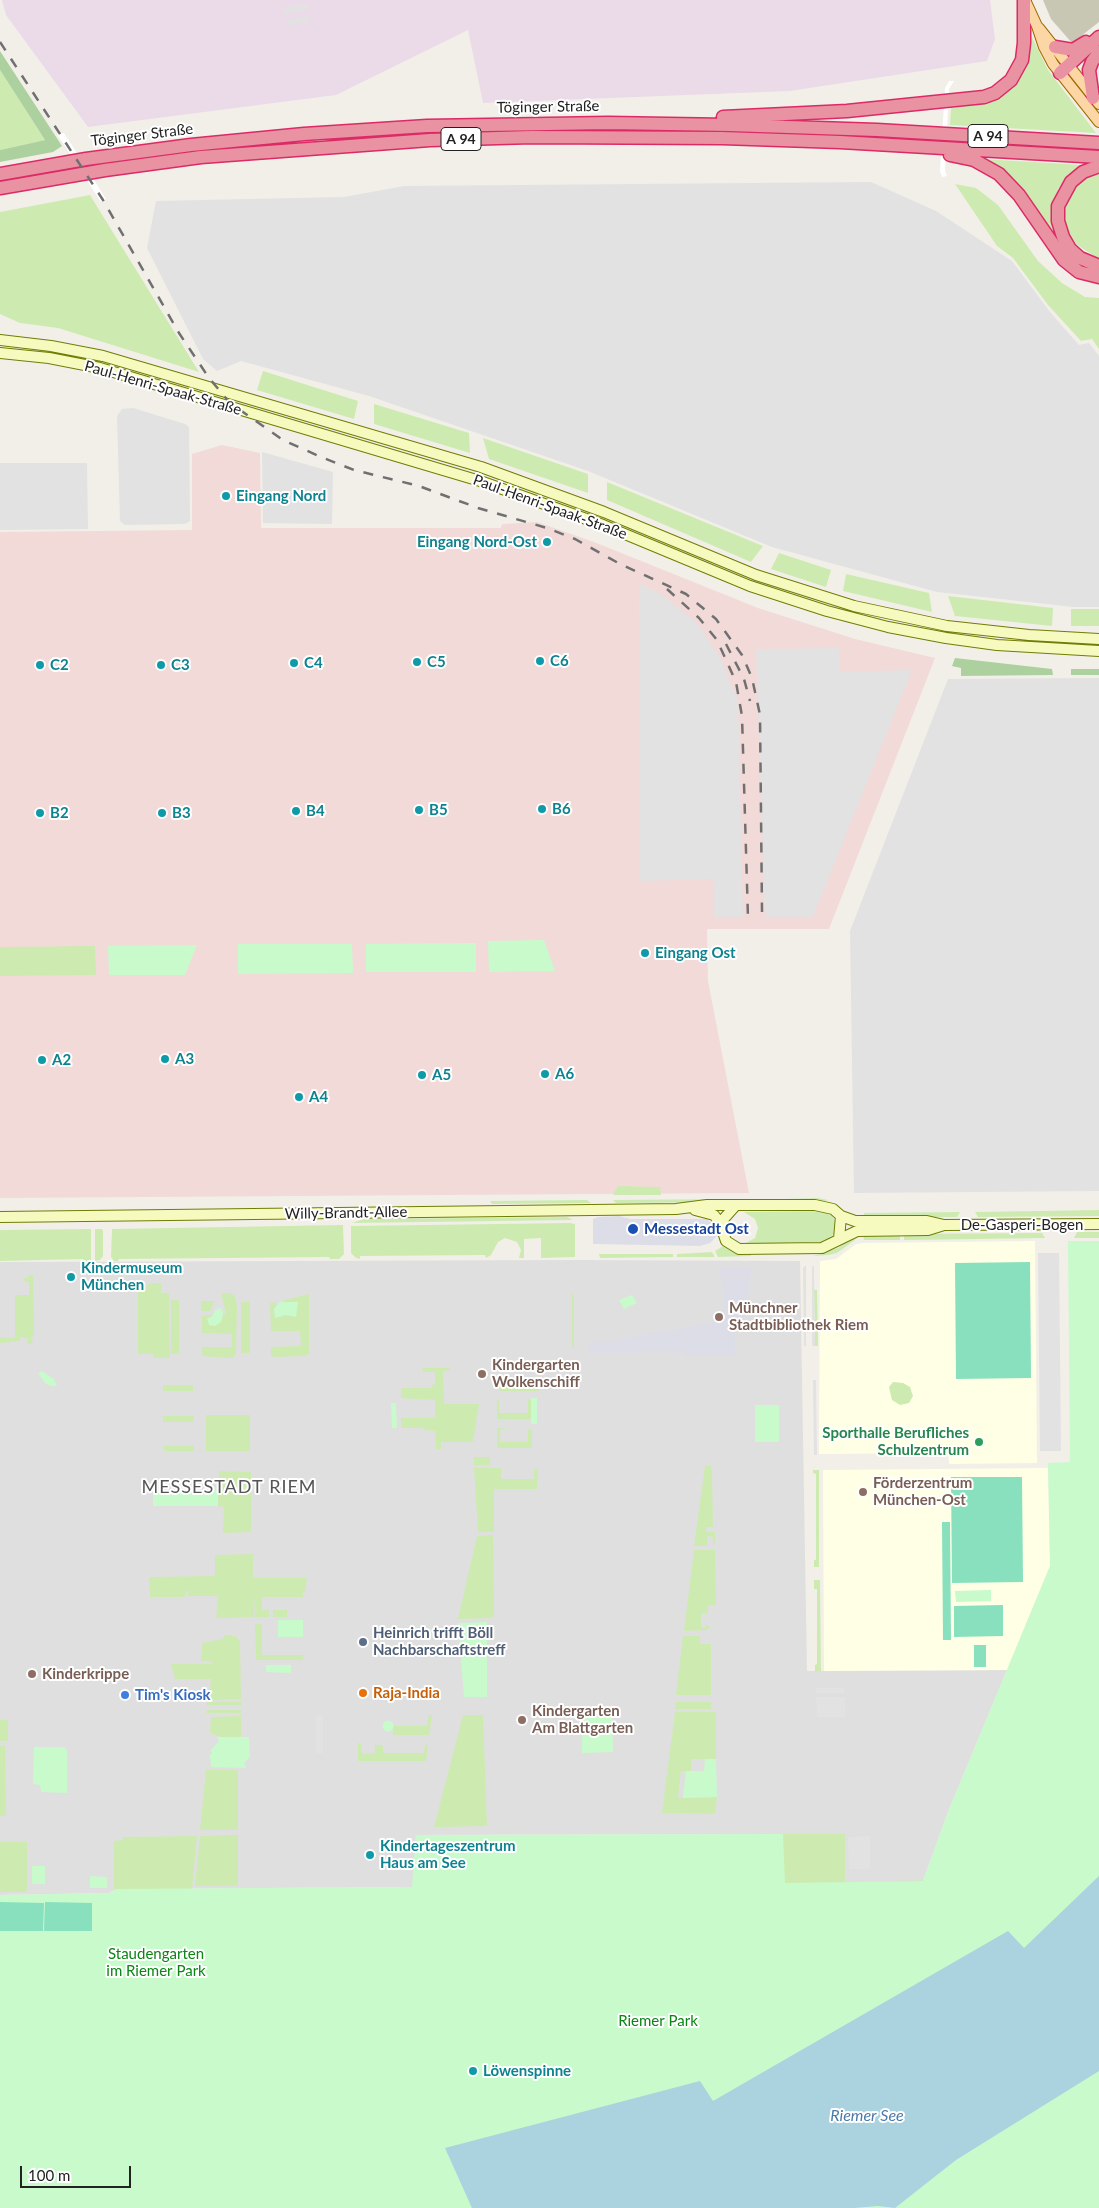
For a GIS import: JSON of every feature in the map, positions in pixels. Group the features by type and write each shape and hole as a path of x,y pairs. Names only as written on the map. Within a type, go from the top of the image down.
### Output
{"highway":[{"path":"674,124 698,118 846,111 984,97 995,93 1011,80 1022,60 1024,0"},
{"path":"1055,47 1073,50 1088,40 1098,37"},
{"path":"1064,69 1098,37"},
{"path":"1096,101 1090,70 1092,62 1099,52"},
{"name":"Töginger Straße","path":"0,174 146,150 304,134 427,126 674,124 877,130 1099,143"},
{"name":"Töginger Straße","path":"0,188 105,170 201,157 430,140 532,137 722,138 922,146 1099,157"},
{"path":"922,146 934,153 960,156 974,160 999,174 1019,195 1064,260 1079,272 1099,277"},
{"path":"1099,166 1083,172 1071,182 1058,206 1058,221 1062,237 1070,249 1080,258 1099,266"}],"main road":[{"path":"1024,0 1037,26 1044,47 1096,101"},
{"path":"1037,26 1055,47 1064,69 1088,110 1099,122"},
{"name":"Paul-Henri-Spaak-Straße","path":"0,340 51,346 103,356 481,468 604,512 756,575 854,606 972,629 1029,635 1099,639"},
{"name":"Paul-Henri-Spaak-Straße","path":"0,353 49,358 100,368 480,481 603,525 750,586 827,611 888,627 946,638 1014,647 1099,651"},
{"name":"Willy-Brandt-Allee","path":"0,1217 692,1209 707,1206 816,1205 833,1209 841,1216"},
{"path":"736,1206 720,1223 726,1241 739,1249 822,1248 839,1239 841,1216"},
{"name":"Willy-Brandt-Allee","path":"692,1209 710,1213 720,1223"},
{"name":"De-Gasperi-Bogen","path":"841,1216 855,1222 927,1221 944,1225 1099,1224"},
{"name":"De-Gasperi-Bogen","path":"839,1239 857,1231 928,1230 944,1225"}],"shaded area":[{"path":"2,0 990,0 995,39 987,61 790,91 483,103 468,30 336,95 88,127 6,15"},
{"path":"1043,0 1099,0 1099,22 1072,43 1051,19"},
{"path":"307,3 308,9 284,14 283,8"},
{"path":"309,16 310,21 287,26 286,20"},
{"path":"871,182 936,211 1012,261 1050,312 1079,345 1089,343 1099,356 1099,607 1074,607 937,592 772,547 588,471 369,396 241,361 217,371 203,359 147,248 156,201 344,197 404,186"},
{"path":"133,408 185,424 189,427 190,521 185,524 125,525 120,521 117,416 122,409"},
{"path":"222,445 260,453 261,528 501,528 502,524 537,522 594,542 758,608 855,639 935,658 829,929 707,929 708,981 749,1193 0,1198 0,532 192,530 192,454"},
{"path":"262,452 333,472 332,524 263,523"},
{"path":"0,463 87,463 88,529 0,530"},
{"path":"639,583 662,595 697,623 720,657 738,701 743,917 714,918 713,879 640,881"},
{"path":"839,648 840,672 912,670 813,917 765,917 756,649"},
{"path":"1099,678 1099,1191 854,1193 850,931 948,679"},
{"path":"619,1216 630,1219 707,1219 716,1227 717,1236 710,1243 700,1246 593,1244 593,1219"},
{"path":"1035,1241 1037,1463 949,1464 948,1453 819,1454 820,1261 836,1259 856,1244 863,1243"},
{"path":"1038,1253 1059,1253 1061,1451 1040,1451"},
{"path":"800,1261 807,1671 1007,1670 948,1812 923,1881 784,1883 783,1834 416,1835 413,1887 117,1889 109,1893 0,1895 0,1262"},
{"path":"806,1265 806,1346 804,1346 803,1268"},
{"path":"812,1266 814,1266 815,1346 812,1346"},
{"path":"719,1268 752,1268 745,1316 735,1323 735,1355 685,1356 684,1352 589,1353 589,1341 613,1341 723,1320 723,1292"},
{"path":"813,1380 816,1380 817,1455 814,1455"},
{"path":"1048,1468 1050,1566 1007,1670 824,1671 823,1470"},
{"path":"816,1688 844,1688 844,1693 816,1693"},
{"path":"816,1697 845,1697 845,1717 817,1717"},
{"path":"581,1706 612,1706 612,1712 581,1712"},
{"path":"316,1716 323,1716 323,1753 316,1753"},
{"path":"870,1836 870,1869 849,1869 848,1837"}],"green space":[{"path":"1028,29 1048,70 1096,133 950,125 951,108 987,102 1003,93"},
{"path":"0,51 62,146 53,152 0,162 0,150 45,140 0,70"},
{"path":"0,70 45,140 0,150"},
{"path":"982,159 1083,165 1070,174 1058,189 1053,207 1058,242"},
{"path":"1099,173 1099,259 1077,245 1067,231 1064,209 1074,189 1089,176"},
{"path":"955,184 976,188 998,205 1038,261 1062,283 1085,297 1099,298 1099,349 1092,339 1081,341 1048,305 1013,258 997,246"},
{"path":"90,195 199,372 58,328 20,323 0,314 0,212"},
{"path":"263,371 358,401 354,419 257,390"},
{"path":"374,404 469,433 470,453 374,424"},
{"path":"483,438 588,474 588,493 489,459"},
{"path":"607,482 763,546 751,562 607,500"},
{"path":"779,553 831,570 826,587 771,569"},
{"path":"846,574 929,593 932,612 843,591"},
{"path":"948,596 1053,608 1052,626 955,616"},
{"path":"1071,609 1099,609 1099,626 1071,626"},
{"path":"955,658 1052,669 1053,675 961,676 961,668 952,666"},
{"path":"1071,669 1099,669 1099,675 1071,675"},
{"path":"544,940 555,971 489,972 488,941"},
{"path":"476,943 476,972 366,972 366,944"},
{"path":"238,944 352,944 353,973 238,974"},
{"path":"197,945 185,975 109,975 108,946"},
{"path":"95,946 96,975 0,976 0,947"},
{"path":"618,1186 660,1187 661,1195 613,1195"},
{"path":"818,1198 828,1200 821,1202 751,1202 751,1200"},
{"path":"729,1199 729,1202 616,1203 613,1200"},
{"path":"587,1200 591,1203 492,1204 490,1201"},
{"path":"1099,1210 1099,1216 978,1217 975,1212"},
{"path":"823,1211 831,1215 836,1222 835,1233 826,1242 744,1244 755,1238 758,1228 755,1219 744,1212"},
{"path":"960,1212 957,1217 863,1218 864,1213"},
{"path":"567,1217 573,1220 352,1223 364,1219"},
{"path":"575,1224 575,1257 541,1258 541,1238 524,1239 524,1258 519,1258 521,1250 517,1242 505,1238 498,1242 491,1255 486,1258 485,1255 360,1256 360,1259 351,1253 351,1226"},
{"path":"343,1225 344,1254 339,1259 330,1259 329,1257 119,1259 114,1261 111,1257 112,1229"},
{"path":"91,1229 91,1261 84,1262 83,1259 0,1261 0,1230"},
{"path":"95,1229 102,1229 103,1231 103,1256 100,1260 95,1261"},
{"path":"1077,1232 1099,1232 1099,1238 1074,1238"},
{"path":"1042,1233 1045,1238 904,1240 904,1234"},
{"path":"863,1234 900,1234 900,1240 864,1240"},
{"path":"856,1235 855,1240 837,1253 813,1256 838,1248"},
{"name":"Riemer Park","path":"1068,1241 1099,1241 1099,2208 0,2208 0,1895 109,1893 117,1889 412,1887 416,1835 783,1834 785,1883 923,1881 948,1812 1050,1566 1048,1463 1070,1462"},
{"path":"723,1246 733,1252 751,1253 751,1256 718,1257 715,1251"},
{"path":"712,1252 715,1257 677,1257 677,1254"},
{"path":"599,1254 673,1254 673,1257 600,1258"},
{"path":"1030,1262 1031,1378 956,1379 955,1263"},
{"path":"28,1275 33,1275 34,1336 31,1337 33,1344 28,1344 28,1338 20,1337 20,1341 0,1343 0,1337 15,1338 15,1295 29,1295 29,1282 24,1281 24,1278 28,1278"},
{"path":"153,1283 161,1283 161,1293 169,1293 170,1358 154,1358 153,1354 138,1354 138,1288"},
{"path":"814,1290 817,1290 818,1346 815,1346"},
{"path":"221,1293 230,1293 235,1296 237,1307 236,1354 232,1358 202,1356 202,1347 232,1347 232,1334 202,1333 202,1316 213,1314 209,1317 222,1319 223,1314 226,1314"},
{"path":"309,1294 309,1354 305,1356 274,1357 271,1355 271,1347 301,1346 300,1331 271,1331 270,1303 276,1302 273,1314 286,1310 284,1300"},
{"path":"572,1294 574,1295 574,1348 572,1346"},
{"path":"632,1295 637,1303 624,1309 619,1300"},
{"path":"171,1300 179,1300 179,1354 171,1354"},
{"path":"201,1301 215,1301 210,1311 201,1311"},
{"path":"241,1302 250,1302 250,1353 241,1353"},
{"path":"280,1302 298,1302 296,1317 286,1315 275,1318 274,1309"},
{"path":"221,1308 223,1313 221,1322 215,1326 209,1325 207,1318 212,1317 215,1310"},
{"path":"422,1368 450,1368 450,1370 443,1371 444,1404 479,1404 473,1442 441,1442 441,1449 436,1449 435,1431 424,1430 423,1428 401,1428 401,1418 435,1418 435,1400 401,1398 401,1388 432,1388 432,1385 435,1384 435,1372 423,1372"},
{"path":"42,1371 54,1379 57,1386 50,1386 44,1382 38,1373"},
{"path":"499,1382 539,1383 539,1391 499,1391"},
{"path":"893,1382 903,1383 910,1387 913,1396 909,1403 900,1405 892,1400 889,1387"},
{"path":"163,1385 193,1385 193,1391 163,1391"},
{"path":"531,1398 537,1398 537,1424 531,1424"},
{"path":"497,1400 499,1400 499,1413 528,1413 528,1400 531,1400 531,1419 497,1419"},
{"path":"391,1403 396,1403 397,1428 392,1428"},
{"path":"755,1405 779,1405 779,1442 755,1442"},
{"path":"206,1415 250,1415 250,1451 206,1451"},
{"path":"163,1416 194,1416 193,1422 163,1422"},
{"path":"497,1428 511,1428 500,1429 500,1442 528,1442 528,1429 532,1429 532,1448 497,1448"},
{"path":"164,1446 194,1446 194,1451 164,1451"},
{"path":"474,1457 490,1457 490,1465 474,1465"},
{"path":"705,1466 711,1466 712,1471 713,1527 706,1527 706,1532 715,1532 715,1543 713,1546 713,1537 707,1536 707,1546 694,1546"},
{"path":"474,1468 501,1468 501,1479 534,1479 534,1469 538,1468 537,1489 494,1489 494,1532 478,1532"},
{"path":"813,1470 819,1470 819,1567 814,1567 814,1560 816,1560 816,1474 813,1473"},
{"path":"219,1471 251,1472 251,1532 223,1533 224,1507 218,1506"},
{"path":"951,1477 1022,1477 1023,1582 952,1583"},
{"path":"218,1490 218,1506 153,1506 153,1491"},
{"path":"942,1522 950,1522 951,1640 943,1640"},
{"path":"493,1535 494,1615 492,1618 458,1619 477,1536"},
{"path":"694,1550 715,1550 716,1605 708,1605 707,1617 706,1613 701,1613 701,1628 705,1628 706,1625 710,1626 708,1630 684,1631"},
{"path":"253,1554 253,1578 307,1578 303,1597 262,1597 262,1610 269,1610 269,1617 255,1617 254,1592 254,1617 216,1618 218,1596 188,1596 188,1591 186,1591 185,1597 150,1597 149,1577 215,1576 215,1555"},
{"path":"814,1580 820,1580 821,1671 815,1672 815,1665 817,1664 817,1589 814,1589"},
{"path":"991,1590 991,1601 956,1602 955,1591"},
{"path":"1003,1605 1003,1636 954,1637 954,1606"},
{"path":"273,1610 287,1610 287,1617 273,1617"},
{"path":"278,1620 303,1620 303,1637 278,1637"},
{"path":"487,1622 487,1697 464,1697 458,1623"},
{"path":"255,1624 262,1624 262,1655 304,1655 303,1660 256,1660"},
{"path":"224,1635 235,1636 240,1641 241,1699 209,1700 211,1679 175,1679 171,1664 212,1664 211,1661 201,1661 202,1643 223,1639"},
{"path":"683,1636 700,1636 700,1644 711,1644 711,1695 676,1695"},
{"path":"974,1645 986,1645 986,1667 974,1667"},
{"path":"266,1665 291,1665 291,1673 266,1672"},
{"path":"207,1702 241,1702 241,1705 207,1705"},
{"path":"676,1702 711,1702 711,1709 675,1709"},
{"path":"207,1710 241,1710 241,1713 206,1713"},
{"path":"675,1712 716,1712 716,1759 691,1759 691,1771 681,1771 678,1798 717,1797 715,1814 662,1813"},
{"path":"429,1715 432,1715 429,1735 393,1735 393,1726 427,1726"},
{"path":"463,1715 483,1715 487,1826 434,1827"},
{"path":"241,1716 241,1737 224,1738 210,1733 211,1717"},
{"path":"612,1716 613,1752 582,1753 582,1717"},
{"path":"0,1720 8,1720 8,1741 0,1741"},
{"path":"388,1720 394,1726 388,1732 382,1726"},
{"path":"217,1737 249,1737 250,1757 244,1763 246,1768 211,1767 210,1755 212,1752 210,1751 219,1741"},
{"path":"358,1743 361,1743 362,1754 375,1753 375,1745 383,1745 383,1753 424,1753 425,1745 428,1744 426,1761 358,1761"},
{"path":"0,1746 5,1746 6,1816 0,1816"},
{"path":"34,1747 64,1747 67,1750 67,1793 41,1792 40,1785 33,1784"},
{"path":"705,1759 716,1759 717,1797 683,1798 686,1771 704,1771"},
{"path":"206,1770 238,1770 238,1830 200,1830"},
{"path":"775,1834 845,1834 845,1882 939,1880 783,2000"},
{"path":"238,1835 238,1886 195,1886 200,1836"},
{"path":"197,1836 192,1889 114,1889 114,1841 123,1840 123,1837"},
{"path":"0,1842 27,1842 27,1892 0,1892"},
{"path":"32,1866 45,1866 45,1884 32,1884"},
{"path":"90,1876 107,1877 107,1888 90,1888"},
{"path":"0,1902 44,1903 43,1931 0,1931"},
{"path":"45,1902 92,1903 92,1931 44,1931"}],"water":[{"name":"Riemer See","path":"1099,1876 1099,2071 956,2160 895,2208 878,2206 854,2208 472,2208 445,2148 700,2081 713,2101 1008,1931 1024,1948"}],"pier":[{"path":"949,81 954,81 949,89 945,171 947,176 942,177 940,171 945,88"},
{"path":"64,133 106,199 101,202 57,134"}],"railway":[{"path":"0,42 103,200 179,333 209,378 230,403 283,440 321,457 354,470 419,486 478,508 547,528 575,539 620,564 686,594 716,619 742,655 752,678 760,715 762,912"},
{"path":"667,589 699,618 717,640 736,682 742,716 748,918"},
{"path":"726,644 744,679 750,701"}],"place":[{"name":"Eingang Nord","path":"226,496"},
{"name":"Eingang Nord-Ost","path":"547,542"},
{"name":"C6","path":"540,661"},
{"name":"C5","path":"417,662"},
{"name":"C4","path":"294,663"},
{"name":"C2","path":"40,665"},
{"name":"C3","path":"161,665"},
{"name":"B6","path":"542,809"},
{"name":"B5","path":"419,810"},
{"name":"B4","path":"296,811"},
{"name":"B2","path":"40,813"},
{"name":"B3","path":"162,813"},
{"name":"Eingang Ost","path":"645,953"},
{"name":"A3","path":"165,1059"},
{"name":"A2","path":"42,1060"},
{"name":"A6","path":"545,1074"},
{"name":"A5","path":"422,1075"},
{"name":"A4","path":"299,1097"},
{"name":"Messestadt Ost","path":"633,1229"},
{"name":"Kindermuseum München","path":"71,1277"},
{"name":"Münchner Stadtbibliothek Riem","path":"719,1317"},
{"name":"Kindergarten Wolkenschiff","path":"482,1374"},
{"name":"Sporthalle Berufliches Schulzentrum","path":"979,1442"},
{"name":"Förderzentrum München-Ost","path":"863,1492"},
{"name":"Heinrich trifft Böll Nachbarschaftstreff","path":"363,1642"},
{"name":"Kinderkrippe","path":"32,1674"},
{"name":"Raja-India","path":"363,1693"},
{"name":"Tim's Kiosk","path":"125,1695"},
{"name":"Kindergarten Am Blattgarten","path":"522,1720"},
{"name":"Kindertageszentrum Haus am See","path":"370,1855"},
{"name":"Löwenspinne","path":"473,2071"}],"district":[{"name":"MESSESTADT RIEM","path":"229,1487"}],"park label":[{"name":"Staudengarten im Riemer Park","path":"156,1962"}]}
